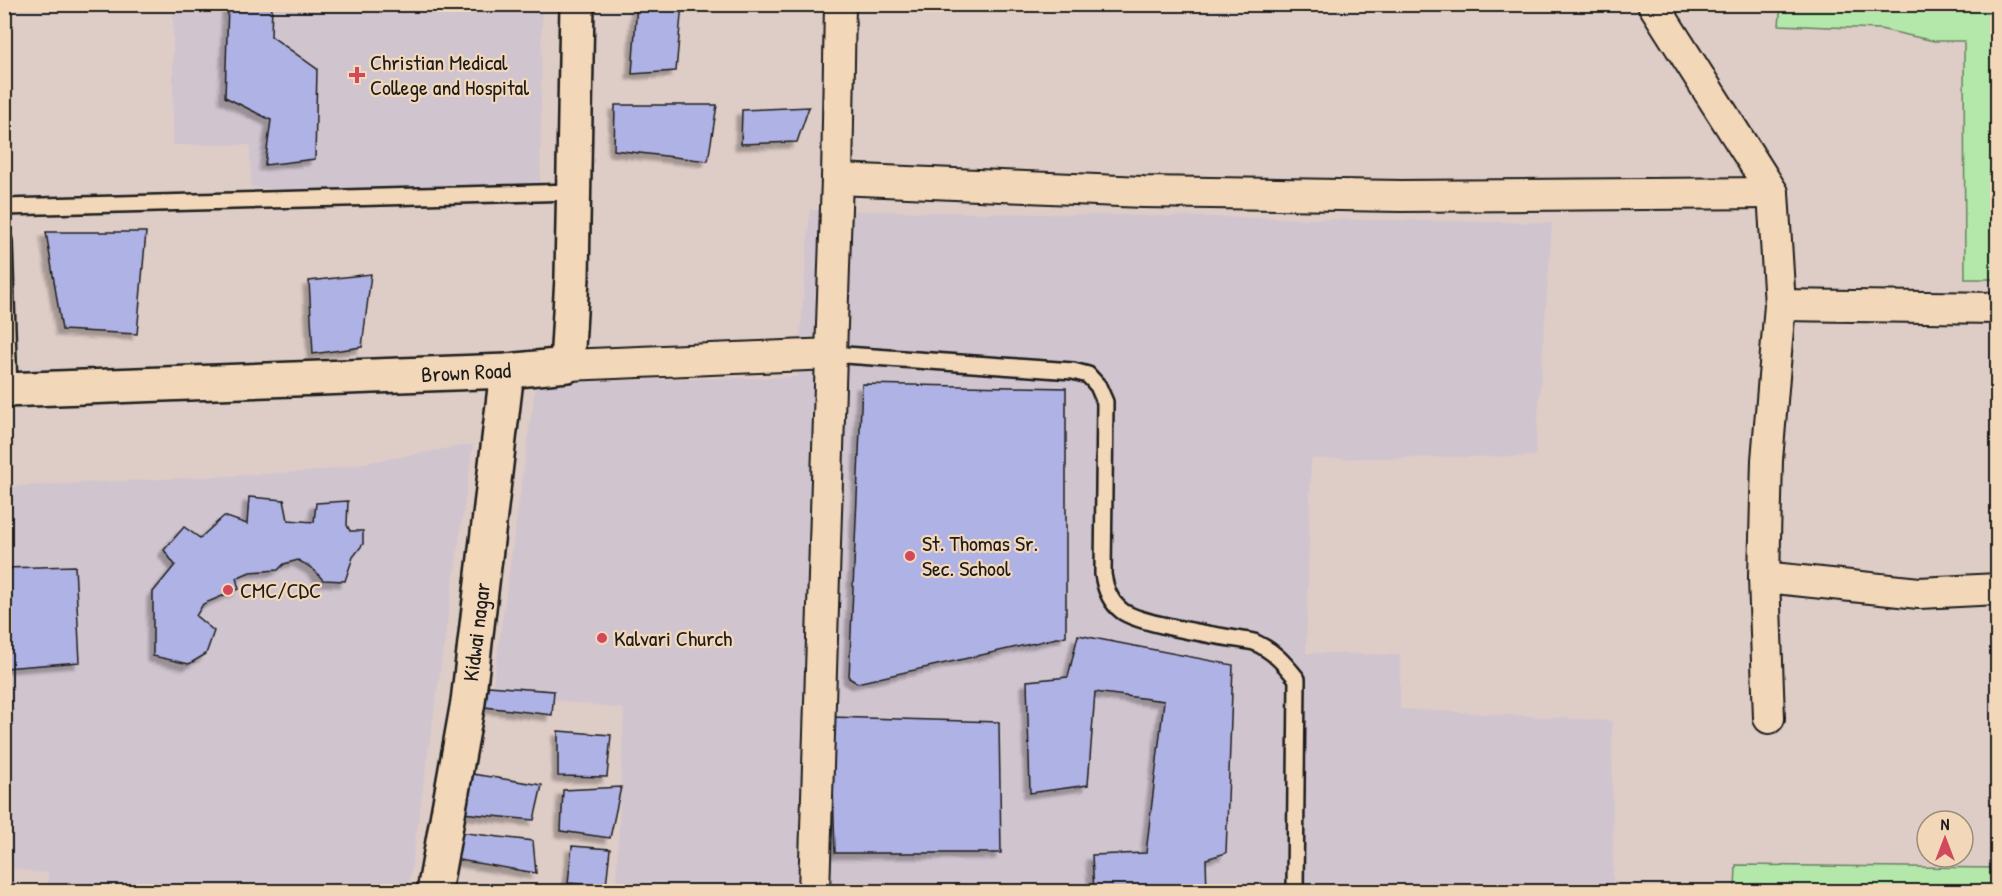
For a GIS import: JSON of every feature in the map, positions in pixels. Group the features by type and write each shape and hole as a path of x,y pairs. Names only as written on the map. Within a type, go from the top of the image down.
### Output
{"street":[{"path":"577,4 567,365 831,354"},
{"path":"814,891 837,179 840,4"},
{"path":"1653,4 1773,193 1780,305 1767,460 1764,577 1769,718"},
{"path":"837,179 1202,193 1413,196 1773,193"},
{"path":"1780,305 1998,308"},
{"name":"Brown Road","path":"7,390 507,370 567,365"},
{"name":"Kidwai nagar","path":"434,891 468,702 507,370"},
{"path":"1764,577 1919,593 1998,589"}],"lane":[{"path":"4,207 573,192"},
{"path":"4,241 7,390"},
{"path":"831,354 1047,367 1088,375 1098,386 1105,402 1103,574 1106,589 1114,603 1135,618 1254,642 1270,649 1297,679 1295,891"}],"shaded area":[{"name":"Christian Medical College and Hospital","path":"173,5 542,5 540,199 367,198 251,187 250,145 173,145"},
{"name":"St. Thomas Sr. Sec. School","path":"810,210 1552,223 1535,456 1311,459 1306,653 1400,655 1400,709 1612,721 1613,891 616,891 624,709 492,692 536,382 797,377"},
{"name":"CMC/CDC","path":"473,444 408,891 48,891 48,873 5,868 5,487 320,471"}],"green space":[{"path":"1781,5 1997,5 1997,279 1965,279 1964,41 1934,41 1880,29 1779,25"},
{"path":"1736,865 1915,867 1915,869 1997,868 1997,891 1735,891"}],"building":[{"path":"228,4 272,4 271,36 317,69 315,159 265,165 271,120 225,97"},
{"path":"637,4 682,4 676,71 632,74"},
{"path":"615,105 717,105 708,161 614,150"},
{"path":"809,107 797,142 741,144 742,110"},
{"path":"46,232 146,232 137,334 62,330"},
{"path":"371,274 362,347 313,354 309,281"},
{"path":"862,384 1066,388 1066,636 857,683 849,678"},
{"path":"249,497 284,500 288,520 314,522 316,503 348,501 347,525 350,531 363,531 363,544 353,557 345,581 323,580 312,568 298,560 284,564 278,570 250,572 236,578 239,589 203,604 196,616 214,631 206,654 189,664 153,656 153,592 175,565 164,550 184,527 200,538 224,516 247,524"},
{"path":"75,566 80,662 4,668 4,568"},
{"path":"1078,635 1233,665 1226,853 1206,859 1207,892 1094,892 1092,855 1146,853 1164,701 1095,692 1088,785 1030,793 1027,681 1068,677"},
{"path":"488,686 554,691 552,715 485,707"},
{"path":"831,717 999,722 1001,853 835,853"},
{"path":"558,731 611,735 607,777 558,776"},
{"path":"466,773 542,785 534,820 462,813"},
{"path":"621,787 610,838 561,831 563,790"},
{"path":"458,832 533,841 536,873 453,859"},
{"path":"572,846 610,849 606,886 568,883"}],"place":[{"name":"Christian Medical College and Hospital","path":"357,75"},
{"name":"St. Thomas Sr. Sec. School","path":"910,556"},
{"name":"CMC/CDC","path":"228,590"},
{"name":"Kalvari Church","path":"602,638"}]}
